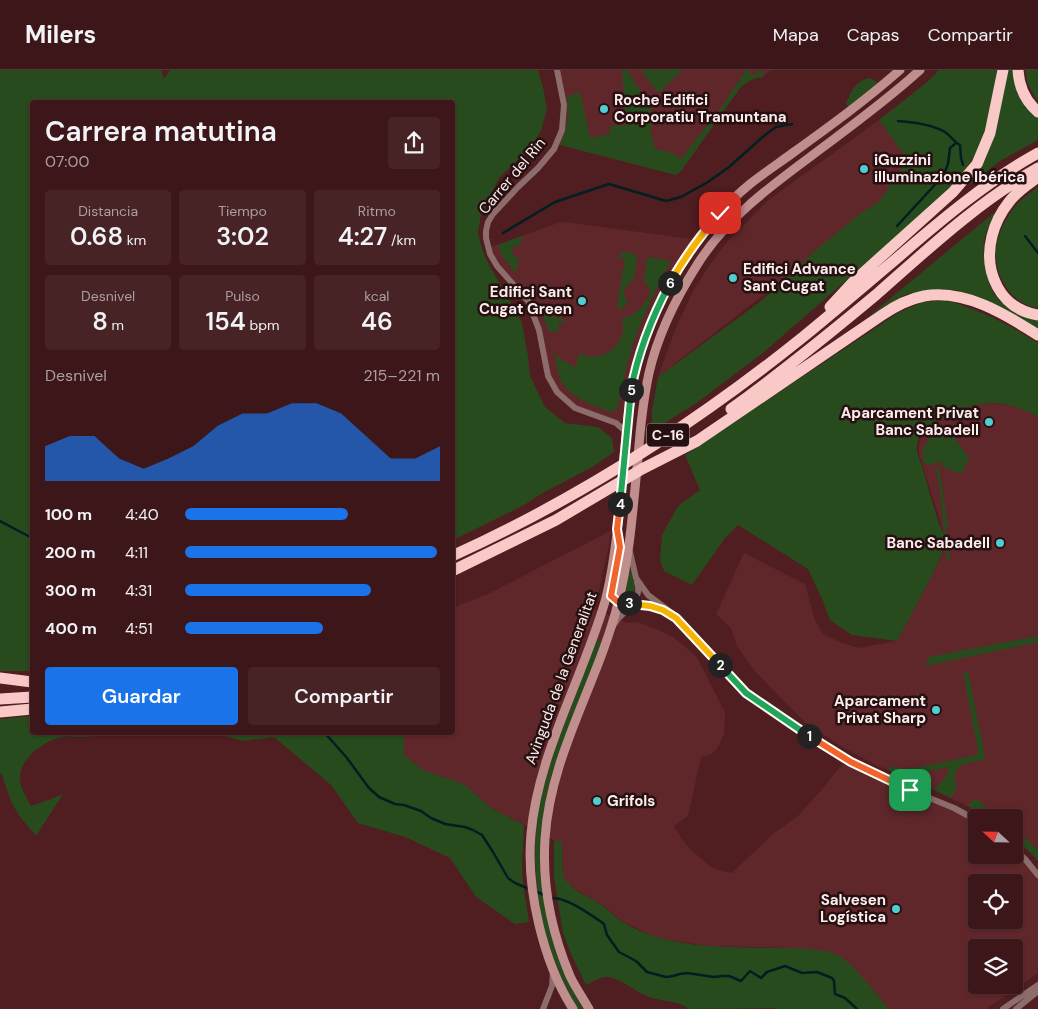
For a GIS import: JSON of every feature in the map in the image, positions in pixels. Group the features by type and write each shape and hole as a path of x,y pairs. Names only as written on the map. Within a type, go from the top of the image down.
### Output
{"highway":[{"path":"804,336 854,281 940,205 977,164 990,133 1002,70"},
{"path":"1018,70 1022,92 1038,112"},
{"name":"C-16","path":"455,555 523,521 619,466 710,407 804,336 957,208 1001,176 1038,154"},
{"name":"C-16","path":"455,570 556,520 642,469 726,413 848,318 967,216 1038,168"},
{"path":"1038,177 1010,200 992,234 989,253 991,273 1002,294 1020,310 1038,315"},
{"path":"642,469 697,441 873,321 905,302 942,294 966,298 999,313 1038,335"},
{"path":"0,678 30,682"},
{"path":"0,685 30,682"},
{"path":"0,698 30,697"},
{"path":"0,712 30,709"}],"street":[{"name":"Carrer del Rin","path":"557,70 564,105 562,130 554,149 493,214 488,222 486,238 490,254 497,266 528,302 539,330 548,376 557,392 575,408 616,423"},
{"name":"Avinguda de la Generalitat","path":"573,1009 553,971 542,937 533,895 531,835 535,804 542,774 557,729 594,635 612,570 629,411 636,365 642,345 652,319 677,270 720,213 749,185 836,121 900,70"},
{"name":"Avinguda de la Generalitat","path":"589,1009 571,978 550,914 545,882 545,840 550,798 560,760 623,602 645,393 665,324 699,262 723,230 743,210 767,189 876,107 920,70"},
{"path":"626,437 624,430 616,423 620,422 629,411"},
{"path":"623,602 634,599 638,588 630,554 632,515"},
{"path":"617,529 620,547 611,596 623,602 657,608 676,618"},
{"path":"636,578 648,596 676,618 746,693 851,762 968,816"},
{"path":"610,633 617,620 624,613 641,605"},
{"path":"1023,857 1038,875"},
{"path":"543,1009 552,986 553,971"},
{"path":"1002,1009 1038,985"},
{"path":"1016,1009 1038,991"}],"shaded area":[{"path":"557,70 770,70 763,77 754,78 740,88 681,171 676,175 556,144 564,105"},
{"path":"879,120 920,173 658,377 674,332 694,289 727,242 767,201"},
{"path":"565,222 698,240 652,319 626,417 621,422 616,423 575,408 557,392 548,376 528,302 497,266 488,248"},
{"path":"977,404 1010,405 1022,408 1038,417 1038,861 1023,846 1023,809 972,809 874,764 842,747 805,722 754,670 737,646 731,628 716,614 744,553 805,584 814,618 823,634 842,643 859,648 897,641 946,546 945,536 919,454 921,438 928,428 953,412"},
{"path":"612,530 595,609 627,623 637,622 674,638 696,656 725,712 724,734 718,747 712,754 701,757 688,816 674,826 689,848 711,867 732,873 773,834 799,815 847,760 968,816 968,864 1023,864 1023,859 1038,875 1038,973 1023,983 1023,939 968,939 968,994 1008,994 986,1009 889,1009 856,970 794,948 707,946 657,938 623,922 604,906 568,883 563,875 562,842 554,840 491,808 464,784 425,771 403,755 404,735 455,735 455,607 490,593"}],"green space":[{"path":"0,70 161,70 164,79 170,70 538,70 547,109 541,131 530,148 499,178 481,215 478,232 486,259 522,323 530,376 545,407 565,423 598,427 612,438 614,452 594,466 524,505 455,539 455,100 30,100 30,671 0,671"},
{"path":"622,70 628,71 656,117 650,130 655,149 673,153 681,159 713,120 746,70 749,70 750,75 757,75 757,70 764,74 763,77 751,80 740,88 681,171 676,175 560,145 567,121 567,96 580,92 590,138 610,134 610,126 626,125"},
{"path":"641,70 683,70 658,93"},
{"path":"939,70 997,70 984,137 975,156 962,174 941,198 764,352 698,402 652,431 652,410 658,377 761,301 816,250 861,213 879,202 903,167 904,155 879,120 926,83"},
{"path":"1007,70 1013,70 1015,85 1020,97 1027,108 1038,118 1038,140 1000,161 969,185 986,158"},
{"path":"1026,70 1038,70 1038,102 1027,83"},
{"path":"870,78 877,82 875,87 851,106 848,106 846,104 855,87 861,81"},
{"path":"1038,187 1038,308 1021,302 1005,286 997,265 996,246 1002,227 1012,210"},
{"path":"995,212 984,242 985,265 989,281 995,296 1003,304 1018,313 1038,321 1038,331 978,298 956,290 906,294 869,316"},
{"path":"522,236 520,245 515,246 512,250 514,256 519,258 516,273 502,256 498,245"},
{"path":"624,252 635,254 637,257 634,279 628,284 624,293 628,303 618,311 625,259 618,258"},
{"path":"650,257 671,261 638,329 628,360 618,407 611,412 575,396 564,386 557,366 555,352 561,359 576,367 579,354 595,357 608,352 618,344 623,332 622,319 635,313 649,297 650,292 644,281 647,259"},
{"path":"946,300 994,318 1038,343 1038,417 1013,406 989,403 965,408 953,413 932,424 920,436 917,452 939,524 944,534 936,467 939,466 948,527 945,528 950,560 947,560 945,547 932,576 897,641 852,635 830,620 808,569 738,525 725,538 692,585 664,571 660,560 662,535 678,506 700,490 685,455 898,313 923,302"},
{"path":"538,306 541,306 547,315 565,319 564,323 558,322 559,331 550,332"},
{"path":"942,426 953,436 970,459 961,474 943,467 941,461 930,465 924,463 924,446"},
{"path":"629,567 634,581 634,592 630,597 623,597"},
{"path":"1038,636 1038,642 925,666 929,657"},
{"path":"596,640 602,642 553,771 546,797 543,829 543,875 547,915 557,953 583,1009 577,1009 554,960 540,909 536,882 536,828 540,801 551,758"},
{"path":"968,672 985,756 983,760 965,764 958,768 954,777 956,788 951,798 934,790 946,777 948,767 930,771 917,783 888,770 890,766 904,769 915,768 977,755 978,751 963,673"},
{"path":"30,716 30,735 110,735 55,739 40,747 27,759 20,774 20,782 31,806 63,794 36,836 12,804 0,773 0,719"},
{"path":"222,735 404,735 404,755 425,771 464,784 491,808 524,825 522,867 529,922 515,924 476,897 450,858 405,837 358,823 331,785 274,737 242,741"},
{"path":"973,800 977,800 987,809 973,809 968,806"},
{"path":"1023,836 1038,850 1038,861 1023,846"},
{"path":"554,840 562,842 563,873 569,884 603,906 624,923 660,938 698,945 807,949 836,954 857,971 889,1009 689,1009 680,1004 647,996 613,978 602,977 586,985 563,933 554,877"}],"waterway":[{"path":"898,121 929,126 945,132 960,145 963,165"},
{"path":"503,233 555,202 609,184 666,201 681,197 708,182 729,167 776,127 792,124"},
{"path":"897,226 943,176 948,164 950,148 956,143"},
{"path":"1025,236 1038,253"},
{"path":"0,521 30,537"},
{"path":"327,735 347,758 369,788 379,797 395,804 421,811 445,824 465,827 482,835 508,878 529,889"},
{"path":"535,891 546,896"},
{"path":"551,898 561,899 573,904 604,924 607,935 619,952 636,961 647,972 666,977 687,973 714,977 729,976 741,981 750,971 761,978 767,972 785,966 802,973 817,972 832,978 835,994 845,998 857,1009"}],"place":[{"name":"Roche Edifici Corporatiu Tramuntana","path":"604,109"},
{"name":"iGuzzini illuminazione Ibérica","path":"864,169"},
{"name":"Edifici Advance Sant Cugat","path":"733,278"},
{"name":"Edifici Sant Cugat Green","path":"582,301"},
{"name":"Aparcament Privat Banc Sabadell","path":"989,422"},
{"name":"Banc Sabadell","path":"1000,543"},
{"name":"Aparcament Privat Sharp","path":"936,710"},
{"name":"Grifols","path":"597,801"},
{"name":"Salvesen Logística","path":"896,909"}],"route":[{"path":"720,213 677,270 652,319 636,365 626,435 617,529 620,547 611,596 618,602 650,606 663,610 676,618 746,693 840,756 910,790"}]}
